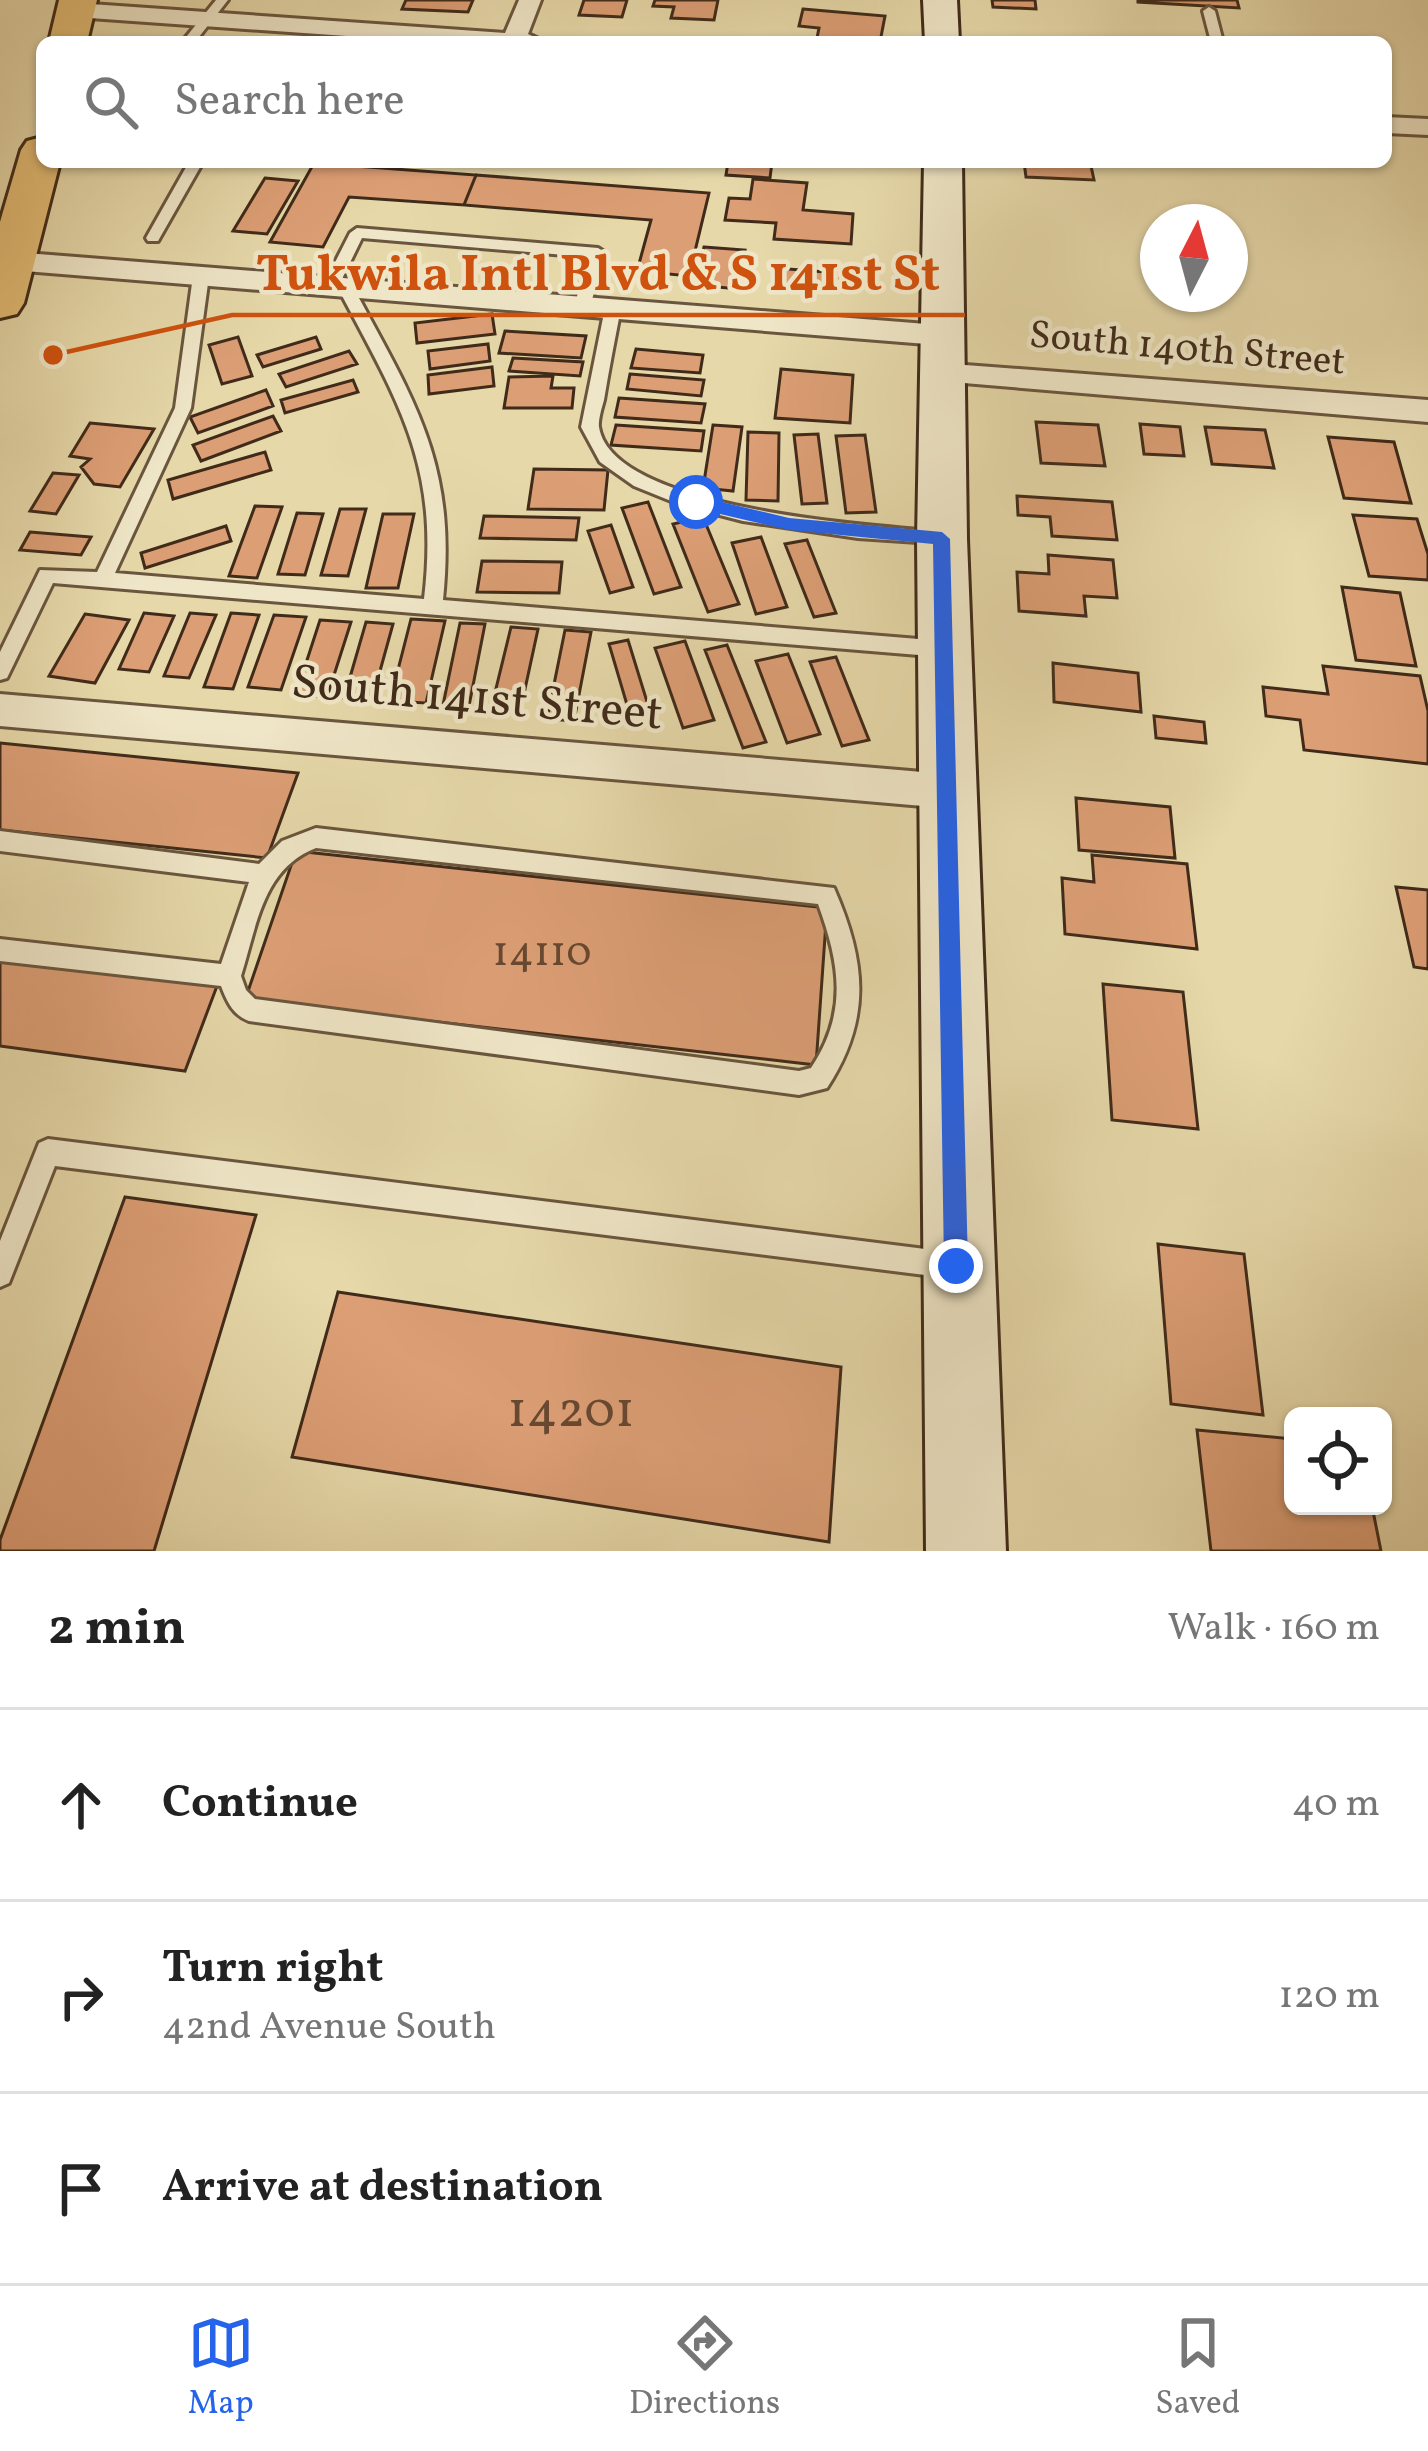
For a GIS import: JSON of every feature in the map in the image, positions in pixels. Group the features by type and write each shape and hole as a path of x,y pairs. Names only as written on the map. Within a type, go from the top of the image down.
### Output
{"main road":[{"path":"5,274 37,168"}],"street":[{"path":"515,36 530,0"},
{"path":"940,0 942,36"},
{"path":"74,17 215,10 473,36"},
{"path":"1392,125 1428,127"},
{"path":"943,168 939,354 946,791 967,1551"},
{"name":"South 140th Street","path":"5,274 201,276 613,308 939,354 1428,412"},
{"name":"South 141st Street","path":"0,710 946,791"}],"lane":[{"path":"193,36 215,10"},
{"path":"1209,11 1215,36"},
{"path":"153,238 193,168"},
{"path":"433,607 441,526 427,448 338,287 357,233 598,253 582,306"},
{"path":"103,580 183,409 201,276"},
{"path":"613,308 590,427 592,446 611,464 665,491 748,517 942,539"},
{"path":"0,672 47,575 944,649"},
{"path":"316,838 826,895 847,950 851,976 847,1017 833,1060 818,1079 799,1083 249,1010 237,997 229,976 263,874 290,848 316,838"},
{"path":"0,842 263,874"},
{"path":"0,950 229,976"},
{"path":"0,1274 48,1152 956,1266"}],"building":[{"path":"406,0 473,0 468,12 402,9"},
{"path":"584,0 627,0 622,17 579,15"},
{"path":"655,0 718,0 714,20 671,18 674,7 653,6"},
{"path":"992,0 1035,0 1036,9 993,7"},
{"path":"1237,0 1239,8 1138,2"},
{"path":"803,9 885,16 881,36 817,36 819,28 799,26"},
{"path":"311,168 476,175 464,205 349,197 323,247 270,242"},
{"path":"727,168 771,168 770,178 726,175"},
{"path":"1025,168 1091,168 1094,180 1026,177"},
{"path":"476,175 709,193 689,276 637,271 651,220 464,205"},
{"path":"265,178 298,181 267,234 233,231"},
{"path":"753,179 807,183 803,210 853,214 851,244 774,239 776,223 725,220 729,198 750,199"},
{"path":"704,247 745,250 738,289 695,285"},
{"path":"776,268 862,275 860,290 774,283"},
{"path":"492,314 495,334 417,343 415,323"},
{"path":"505,331 586,336 581,358 499,353"},
{"path":"238,337 252,376 222,384 209,345"},
{"path":"316,337 321,349 263,367 257,355"},
{"path":"488,344 490,361 430,369 428,351"},
{"path":"636,349 703,355 700,373 631,368"},
{"path":"349,351 357,364 286,387 279,374"},
{"path":"513,358 583,362 580,376 509,371"},
{"path":"492,367 494,386 429,394 428,375"},
{"path":"781,369 853,375 850,423 775,418"},
{"path":"630,374 704,380 701,396 627,389"},
{"path":"553,376 551,388 574,388 572,408 504,408 509,377"},
{"path":"353,380 358,392 285,413 281,400"},
{"path":"266,390 273,406 198,433 190,417"},
{"path":"619,398 705,404 701,423 615,417"},
{"path":"273,416 281,431 201,461 193,445"},
{"path":"1036,422 1098,425 1105,466 1041,463"},
{"path":"90,423 154,429 120,487 94,484 81,467 90,459 70,456"},
{"path":"1140,424 1180,427 1184,456 1144,454"},
{"path":"616,425 704,431 701,451 611,445"},
{"path":"713,425 742,427 733,491 703,488"},
{"path":"1205,427 1265,430 1274,468 1212,464"},
{"path":"748,432 779,433 778,501 746,500"},
{"path":"818,434 827,503 802,504 794,435"},
{"path":"865,435 876,512 846,513 836,436"},
{"path":"1328,437 1394,442 1411,503 1344,498"},
{"path":"265,452 271,470 173,499 168,480"},
{"path":"534,469 608,470 604,510 528,509"},
{"path":"53,473 79,475 56,514 30,511"},
{"path":"1017,496 1112,502 1117,540 1052,536 1050,517 1018,515"},
{"path":"648,502 681,587 654,594 622,508"},
{"path":"255,506 282,507 257,578 229,576"},
{"path":"340,509 366,509 348,576 321,575"},
{"path":"297,513 323,514 305,575 278,574"},
{"path":"383,514 414,514 398,588 366,588"},
{"path":"1353,515 1417,519 1428,554 1428,580 1369,576"},
{"path":"484,516 579,518 576,540 480,538"},
{"path":"703,517 739,604 708,612 673,524"},
{"path":"611,525 633,587 610,593 588,531"},
{"path":"226,526 231,541 145,568 141,553"},
{"path":"30,532 91,537 81,555 20,550"},
{"path":"761,537 787,607 756,614 732,543"},
{"path":"807,540 836,613 814,617 785,544"},
{"path":"1048,555 1113,560 1117,598 1084,596 1086,616 1019,611 1017,572 1049,574"},
{"path":"482,561 562,562 559,593 477,592"},
{"path":"1342,587 1400,593 1416,666 1356,660"},
{"path":"144,613 174,616 149,672 119,669"},
{"path":"190,613 216,615 189,678 164,676"},
{"path":"231,613 259,615 233,689 204,687"},
{"path":"85,614 129,620 95,683 49,676"},
{"path":"274,615 306,617 281,690 248,687"},
{"path":"411,619 445,621 426,703 390,701"},
{"path":"320,620 351,622 327,697 296,694"},
{"path":"366,622 393,624 372,700 344,698"},
{"path":"460,623 485,624 469,706 443,705"},
{"path":"511,627 538,629 520,712 491,709"},
{"path":"565,630 591,632 574,721 547,719"},
{"path":"628,640 653,721 633,725 609,644"},
{"path":"685,641 714,720 683,728 655,648"},
{"path":"727,645 766,742 743,748 705,650"},
{"path":"788,654 820,734 787,743 756,661"},
{"path":"836,657 869,740 842,746 810,662"},
{"path":"1053,663 1138,673 1141,712 1054,702"},
{"path":"1323,666 1420,676 1428,711 1428,764 1304,750 1300,720 1266,716 1263,687 1328,694"},
{"path":"1154,716 1204,722 1206,743 1156,738"},
{"path":"0,743 298,773 267,858 0,830"},
{"path":"1076,798 1170,807 1175,858 1079,850"},
{"path":"296,851 827,908 816,1065 245,1000"},
{"path":"1092,855 1187,864 1197,949 1065,934 1062,878 1094,882"},
{"path":"1396,887 1428,890 1428,969 1414,967"},
{"path":"0,958 217,986 185,1071 0,1046"},
{"path":"1103,984 1183,992 1198,1129 1112,1120"},
{"path":"125,1197 256,1215 154,1551 0,1551 0,1540"},
{"path":"1158,1244 1244,1254 1263,1415 1171,1404"},
{"path":"338,1292 841,1367 829,1542 292,1457"},
{"path":"1197,1430 1284,1438 1284,1515 1374,1515 1381,1551 1211,1551"}],"place":[{"name":"Tukwila Intl Blvd & S 141st St","path":"53,355"}],"route":[{"path":"696,502 789,524 942,539 956,1266"}]}
